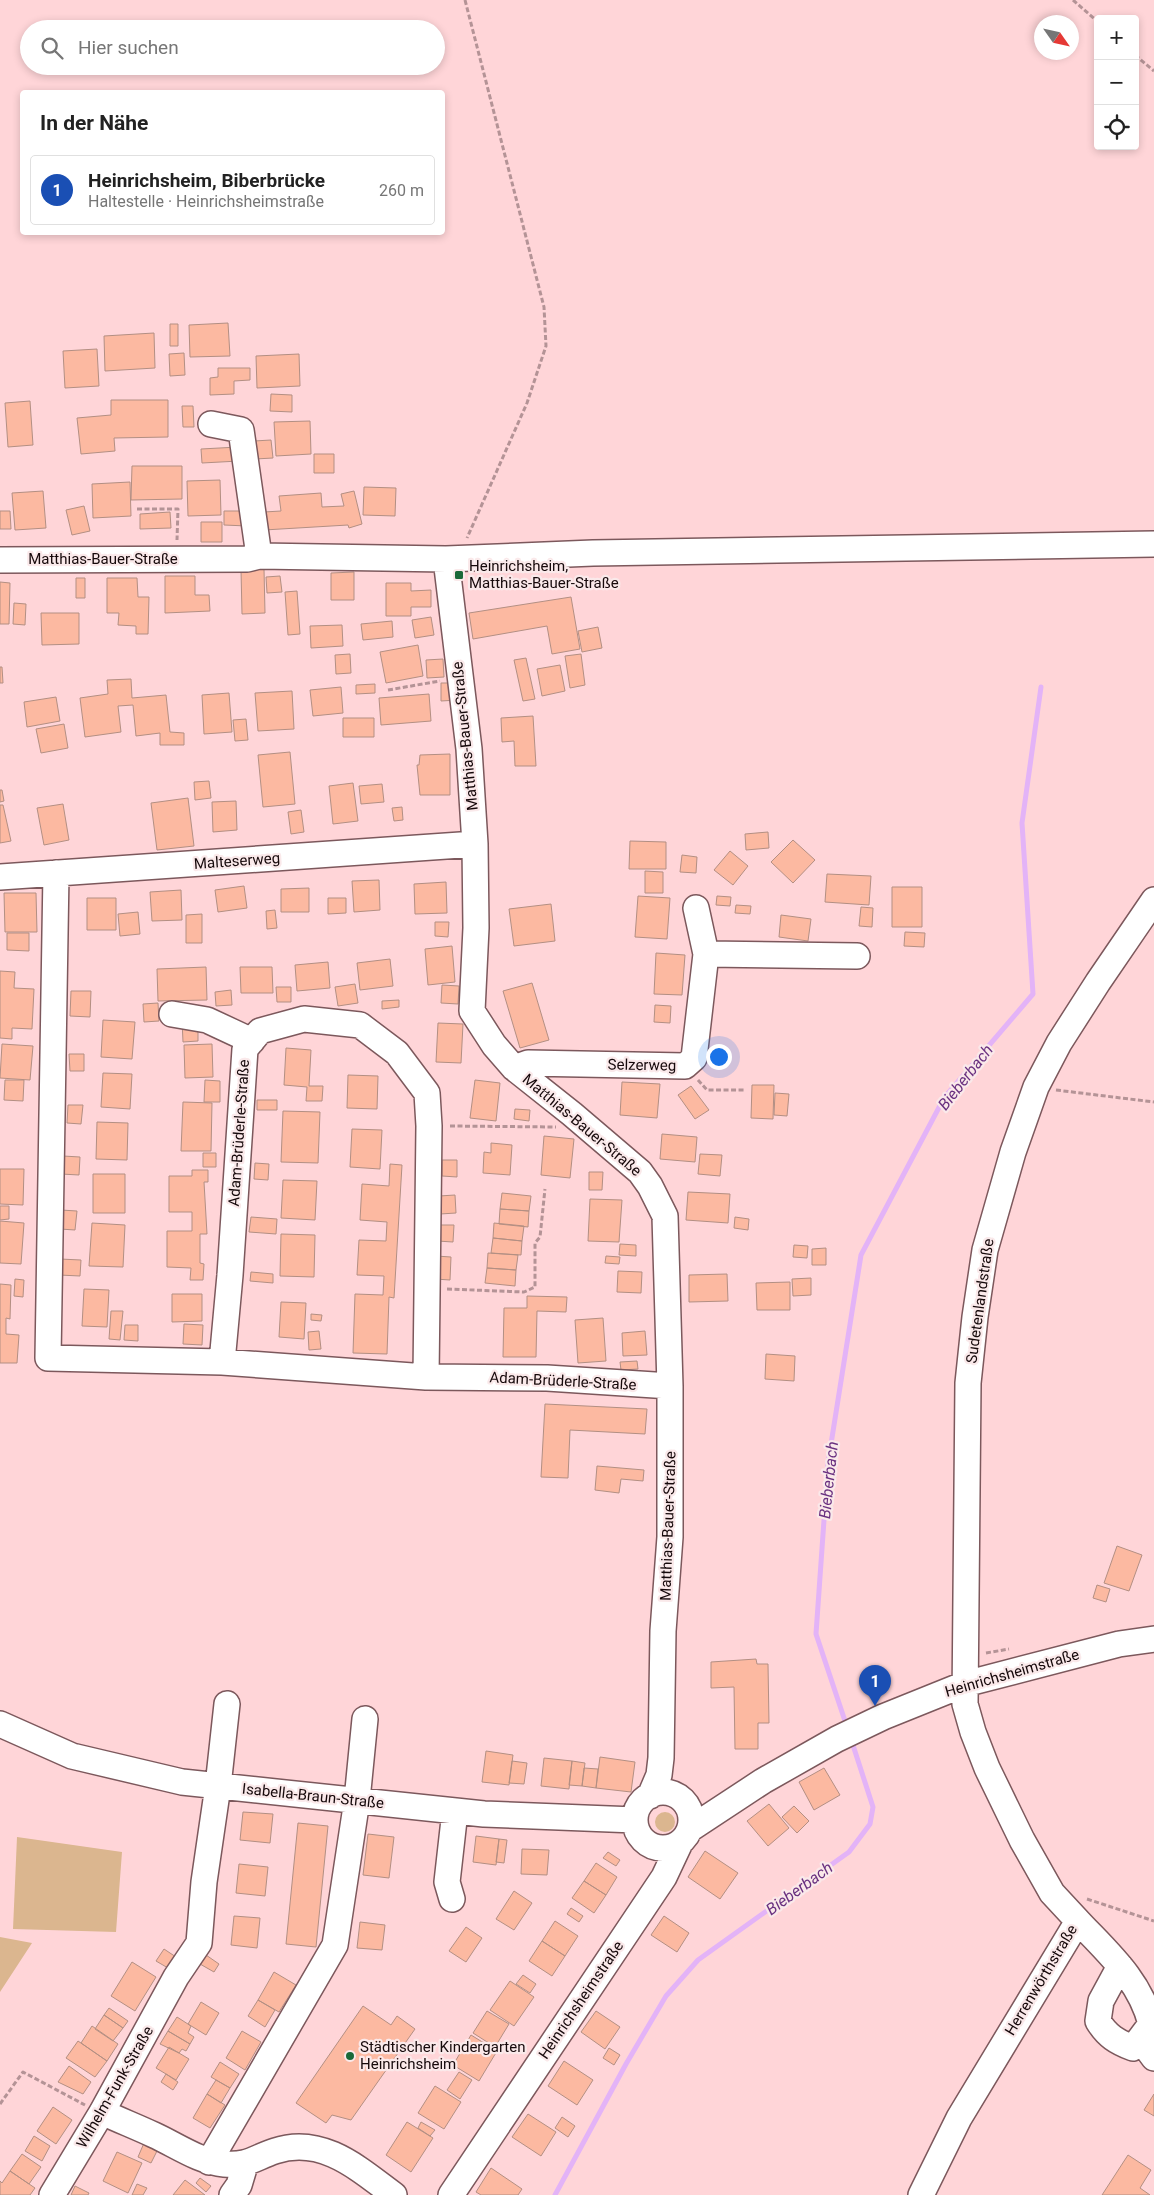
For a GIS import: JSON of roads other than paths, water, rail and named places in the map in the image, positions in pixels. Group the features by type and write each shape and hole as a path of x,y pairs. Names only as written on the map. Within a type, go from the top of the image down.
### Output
{"street":[{"path":"211,424 241,430 259,556"},
{"name":"Matthias-Bauer-Straße","path":"0,560 247,558 259,556 446,559 593,553 1154,544"},
{"name":"Matthias-Bauer-Straße","path":"446,559 469,749 475,844 476,928 472,1011 494,1045 514,1068 588,1127 640,1172 650,1186 664,1216 670,1386 670,1536 664,1631 659,1775 650,1796"},
{"name":"Malteserweg","path":"0,877 475,844"},
{"name":"Adam-Brüderle-Straße","path":"56,873 48,1358 222,1362 426,1376 547,1378 670,1386"},
{"name":"Sudetenlandstraße","path":"965,1684 968,1383 985,1250 1013,1152 1036,1086 1059,1043 1083,1005 1154,900"},
{"name":"Selzerweg","path":"514,1068 528,1063 684,1066 694,1058 706,954 696,908"},
{"path":"706,954 856,956"},
{"path":"172,1014 207,1020 252,1040"},
{"name":"Adam-Brüderle-Straße","path":"222,1362 230,1275 245,1049 260,1031 304,1019 360,1025 397,1053 427,1093 429,1126 426,1376"},
{"name":"Heinrichsheimstraße","path":"646,1843 663,1848 685,1836 743,1794 836,1739 860,1727 965,1684 1119,1644 1154,1638"},
{"name":"Herrenwörthstraße","path":"920,2195 959,2118 1082,1910 1052,1892 1022,1840 987,1768 973,1732 965,1704 965,1684"},
{"name":"Wilhelm-Funk-Straße","path":"52,2195 102,2112 176,1978 199,1943 204,1882 218,1786 227,1704"},
{"path":"209,2162 335,1945 357,1800 365,1719"},
{"name":"Isabella-Braun-Straße","path":"0,1724 72,1756 182,1782 484,1814 635,1820"},
{"name":"Matthias-Bauer-Straße","path":"661,1734 669,1775 682,1799"},
{"name":"Heinrichsheimstraße","path":"650,1796 659,1792 669,1793 682,1799 705,1802 743,1794"},
{"path":"635,1820 637,1810 642,1802 650,1796"},
{"path":"682,1799 690,1811 685,1836"},
{"path":"452,1899 447,1882 455,1811"},
{"name":"Heinrichsheimstraße","path":"635,1820 640,1836 646,1843 650,1865 649,1886 644,1905"},
{"name":"Heinrichsheimstraße","path":"451,2195 669,1867 685,1836"},
{"path":"1082,1910 1142,1995 1151,2024 1147,2049 1133,2048 1116,2041 1105,2032 1098,2021 1102,2001 1120,1966"},
{"path":"102,2112 154,2134 209,2162 245,2165 276,2151 300,2147 318,2148 351,2164 394,2195"},
{"path":"232,2195 239,2185 245,2165"}],"waterway":[{"name":"Bieberbach","path":"847,1727 816,1634 828,1463 861,1255 944,1098 1033,994 1022,823 1041,687"},
{"name":"Bieberbach","path":"555,2195 626,2064 666,1996 698,1960 849,1852 870,1824 873,1807 851,1739"}],"place":[{"name":"Heinrichsheim, Matthias-Bauer-Straße","path":"459,575"},
{"name":"Heinrichsheim, Biberbrücke","path":"875,1706"},
{"name":"Städtischer Kindergarten Heinrichsheim","path":"350,2056"}]}
